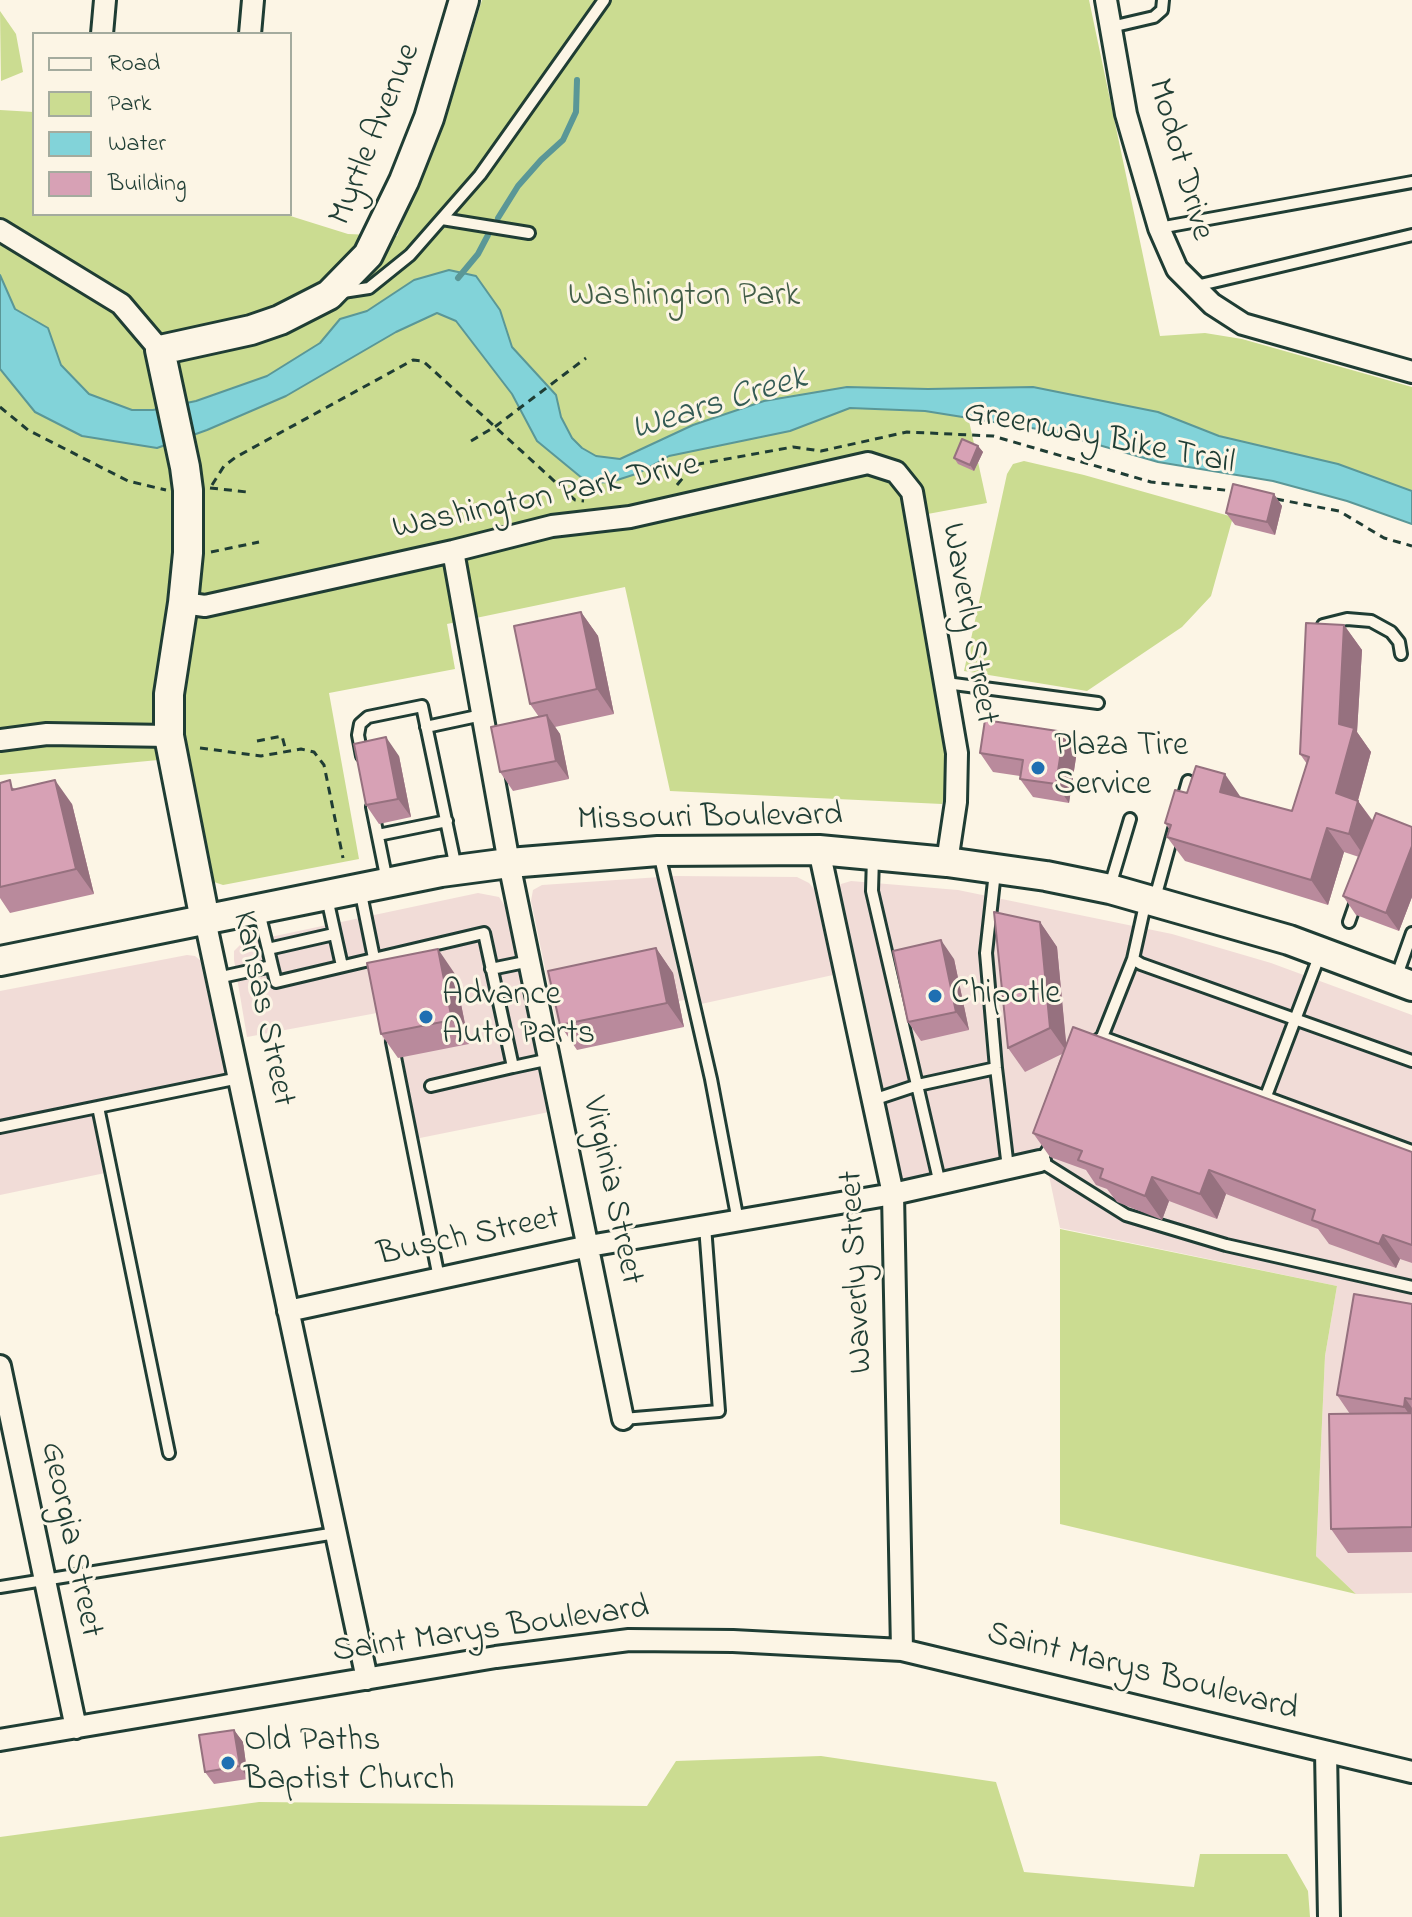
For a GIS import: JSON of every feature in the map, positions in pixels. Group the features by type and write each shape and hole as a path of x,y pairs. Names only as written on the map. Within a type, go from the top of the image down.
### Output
{"main road":[{"name":"Myrtle Avenue","path":"160,350 251,330 280,320 329,295 368,255 404,181 429,118 464,0"},
{"name":"Kansas Street","path":"160,350 186,482 188,553 169,694 169,736 205,920"},
{"name":"Missouri Boulevard","path":"0,961 359,887 457,870 658,851 819,850 996,868 1110,889 1289,940 1404,983"}],"street":[{"path":"102,32 105,0"},
{"path":"250,32 253,0"},
{"name":"Modot Drive","path":"1106,0 1126,114 1159,228 1172,261 1193,287 1243,324 1412,372"},
{"path":"0,230 121,304 160,350"},
{"name":"Washington Park Drive","path":"183,603 205,606 552,526 630,517 868,463 896,472 912,492"},
{"name":"Waverly Street","path":"912,492 959,775 947,862"},
{"name":"Virginia Street","path":"453,551 509,863 623,1419"},
{"path":"0,740 47,734 169,736"},
{"name":"Waverly Street","path":"819,850 893,1194 902,1650"},
{"name":"Kansas Street","path":"205,920 367,1679"},
{"name":"Busch Street","path":"288,1311 589,1246 893,1194 1040,1161"},
{"name":"Georgia Street","path":"0,1366 76,1728"},
{"name":"Saint Marys Boulevard","path":"0,1740 496,1657 629,1640 733,1641 902,1650 1412,1772"},
{"path":"1326,1752 1329,1917"}],"lane":[{"path":"329,295 369,288 410,255 480,175 604,0"},
{"path":"1111,27 1154,17 1162,10 1163,0"},
{"path":"1159,228 1412,182"},
{"path":"442,219 529,233"},
{"path":"1193,287 1412,235"},
{"path":"1323,625 1347,619 1371,621 1391,632 1399,642 1401,654"},
{"path":"946,683 1098,703"},
{"path":"364,764 358,735 360,724 368,717 422,706 457,870"},
{"path":"426,727 482,715"},
{"path":"1180,809 1188,781"},
{"path":"369,792 388,882"},
{"path":"1110,889 1130,819"},
{"path":"378,835 447,821"},
{"path":"1085,1050 1102,1037 1133,959 1176,823"},
{"path":"658,851 711,1079 738,1221"},
{"path":"873,855 872,891 940,1184"},
{"path":"996,868 986,953 1008,1168"},
{"path":"1349,922 1363,882"},
{"path":"359,887 378,973"},
{"path":"326,894 342,966"},
{"path":"258,909 276,982 484,933 513,1067"},
{"path":"1404,983 1412,933"},
{"path":"268,949 334,934"},
{"path":"1266,1096 1321,952"},
{"path":"1133,959 1149,969 1412,1061"},
{"path":"491,969 530,961"},
{"path":"217,978 272,966"},
{"path":"390,1034 439,1278"},
{"path":"1102,1037 1412,1151"},
{"path":"431,1086 550,1059"},
{"path":"873,1100 918,1085 996,1068"},
{"path":"0,1127 239,1078"},
{"path":"98,1107 169,1453"},
{"path":"1058,1127 1053,1142 1040,1161 1126,1215 1226,1245 1412,1287"},
{"path":"623,1419 719,1411 705,1226"},
{"path":"0,1587 336,1533"}],"path":[{"path":"471,441 496,426 586,358"},
{"path":"210,488 224,466 236,457 413,360 423,361 575,500 587,502"},
{"path":"0,407 28,430 128,481 186,482 247,492"},
{"name":"Greenway Bike Trail","path":"670,489 699,464 793,447 821,451 907,432 993,436 1151,482 1235,492"},
{"name":"Greenway Bike Trail","path":"1264,496 1339,511 1384,538 1412,546"},
{"path":"201,554 259,542"},
{"path":"257,741 282,736 286,751"},
{"path":"200,748 261,756 301,749 314,752 324,765 343,858"}],"shaded area":[{"path":"675,876 797,877 809,883 814,889 833,975 692,1006 689,999 557,1026 531,901 533,890 542,885"},
{"path":"851,881 958,890 1172,934 1271,963 1412,1015 1412,1593 1356,1594 1316,1556 1325,1356 1337,1286 1060,1228 1044,1152 905,1182 900,1180 838,892 841,884"},
{"path":"478,893 499,897 505,906 549,1112 405,1141 377,1013 247,1037 234,960 234,951 242,943"},
{"path":"187,955 200,960 226,1075 0,1120 0,991"},
{"path":"92,1114 105,1173 0,1195 0,1133"}],"green space":[{"name":"Washington Park","path":"482,0 1089,0 1160,336 1205,333 1242,339 1412,387 1412,491 1338,464 1219,436 1158,412 1033,387 962,389 987,503 906,518 950,779 942,804 670,791 625,587 447,624 455,669 329,693 359,859 223,885 214,882 209,873 190,757 0,775 0,110 32,112 32,216 290,216 348,234 397,236 444,124"},
{"path":"0,11 16,34 23,72 1,81"},
{"path":"1024,461 1233,517 1211,596 1182,627 1087,691 964,671 1007,474 1013,464"},
{"path":"1060,1229 1337,1286 1325,1356 1316,1556 1356,1594 1060,1524"},
{"path":"821,1756 996,1782 1024,1872 1194,1887 1200,1854 1287,1854 1308,1891 1310,1917 0,1917 0,1837 259,1802 647,1806 676,1761"}],"water":[{"path":"449,270 476,276 500,310 512,347 556,395 561,417 572,438 596,456 620,459 693,425 764,401 847,387 1033,387 1158,412 1219,436 1338,464 1412,491 1412,524 1347,501 1273,481 1158,462 1050,431 925,411 850,408 790,431 669,456 639,473 611,482 588,483 537,441 512,394 456,321 437,313 396,332 286,396 157,448 82,436 35,412 0,369 0,275 15,309 48,328 61,365 89,394 132,410 153,410 196,401 267,376 320,343 340,319 367,311 414,280"}],"building":[{"path":"962,439 978,446 970,465 954,458"},
{"path":"1233,484 1274,494 1267,522 1226,513"},
{"path":"581,612 597,689 530,704 514,626"},
{"path":"1306,623 1344,625 1339,724 1354,728 1336,793 1358,801 1349,834 1327,828 1311,880 1167,837 1171,825 1165,823 1175,790 1187,793 1196,766 1225,774 1220,792 1292,811 1309,757 1300,754"},
{"path":"547,715 556,761 500,772 491,727"},
{"path":"985,720 1064,732 1056,784 1020,779 1023,760 980,753"},
{"path":"386,737 398,799 366,805 354,744"},
{"path":"10,780 12,790 55,780 76,869 0,887 0,783"},
{"path":"1376,813 1412,827 1412,846 1386,913 1343,896"},
{"path":"994,912 1040,922 1050,1028 1008,1048"},
{"path":"941,940 956,1012 908,1022 893,951"},
{"path":"656,948 667,1003 560,1025 548,971"},
{"path":"438,949 452,1020 381,1034 367,963"},
{"path":"1073,1027 1412,1152 1412,1245 1383,1235 1379,1244 1312,1220 1315,1210 1209,1170 1200,1194 1152,1177 1145,1196 1100,1178 1103,1169 1078,1160 1082,1151 1033,1133"},
{"path":"1354,1294 1412,1304 1412,1399 1405,1398 1404,1407 1337,1395"},
{"path":"1412,1413 1412,1527 1331,1529 1329,1414"},
{"path":"234,1730 240,1766 205,1772 199,1735"}],"waterway":[{"path":"498,218 518,186 563,140 576,112 577,80"},
{"path":"458,278 478,254 488,235"}],"place":[{"name":"Plaza Tire Service","path":"1038,768"},
{"name":"Chipotle","path":"935,996"},
{"name":"Advance Auto Parts","path":"426,1017"},
{"name":"Old Paths Baptist Church","path":"228,1763"}],"water label":[{"name":"Wears Creek","path":"720,406"}]}
